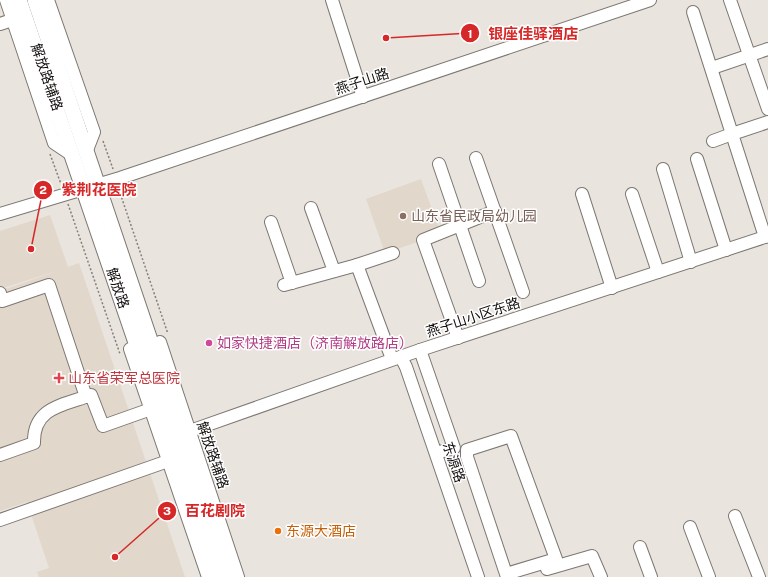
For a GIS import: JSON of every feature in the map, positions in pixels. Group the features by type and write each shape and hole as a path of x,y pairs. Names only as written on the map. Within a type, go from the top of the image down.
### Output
{"main road":[{"name":"解放路","path":"19,0 83,188 144,343 230,577"},
{"name":"解放路","path":"35,0 98,182 144,343 216,577"}],"street":[{"name":"解放路辅路","path":"6,0 54,143 72,155"},
{"name":"解放路辅路","path":"48,0 94,132 87,150"},
{"path":"334,0 363,95"},
{"name":"燕子山路","path":"363,95 636,0"},
{"name":"燕子山路","path":"0,214 83,188 650,0"},
{"path":"730,0 768,109"},
{"path":"693,12 732,134 767,236"},
{"path":"0,24 12,20"},
{"path":"712,68 768,49"},
{"path":"713,141 732,134 767,126"},
{"path":"476,158 523,292"},
{"path":"697,159 726,250"},
{"path":"439,164 479,281"},
{"path":"663,169 691,262"},
{"path":"582,194 612,288"},
{"path":"632,194 658,272"},
{"path":"311,208 334,271"},
{"path":"458,338 423,240 495,211"},
{"path":"271,222 288,284 357,265 393,253"},
{"name":"燕子山小区东路","path":"190,431 396,358 767,236"},
{"name":"东源路","path":"357,265 396,358 406,367 478,577"},
{"path":"1,299 48,285 86,397"},
{"name":"解放路辅路","path":"144,343 190,431 238,577"},
{"path":"144,343 151,409 208,577"},
{"path":"420,350 454,448 436,454"},
{"path":"0,455 34,443 36,428 45,412 91,395 103,426 151,409"},
{"path":"511,436 556,558 507,575 467,457 467,450 511,436"},
{"path":"0,520 168,461"},
{"path":"735,516 759,577"},
{"path":"690,526 709,577"},
{"path":"640,547 650,577"},
{"path":"523,577 592,556 600,577"}],"path":[{"path":"102,139 115,177 144,343"},
{"path":"50,152 64,194 144,343"}],"shaded area":[{"name":"山东省民政局幼儿园","path":"421,179 441,234 385,253 366,199"},
{"name":"山东省荣军总医院","path":"50,215 68,267 79,263 185,577 39,577 37,572 49,568 27,502 0,511 0,291 60,270 0,289 0,231"}],"place":[{"name":"银座佳驿酒店","path":"386,38"},
{"name":"山东省民政局幼儿园","path":"403,216"},
{"name":"紫荆花医院","path":"31,249"},
{"name":"如家快捷酒店（济南解放路店）","path":"209,343"},
{"name":"山东省荣军总医院","path":"59,378"},
{"name":"东源大酒店","path":"278,531"},
{"name":"百花剧院","path":"115,557"}]}
